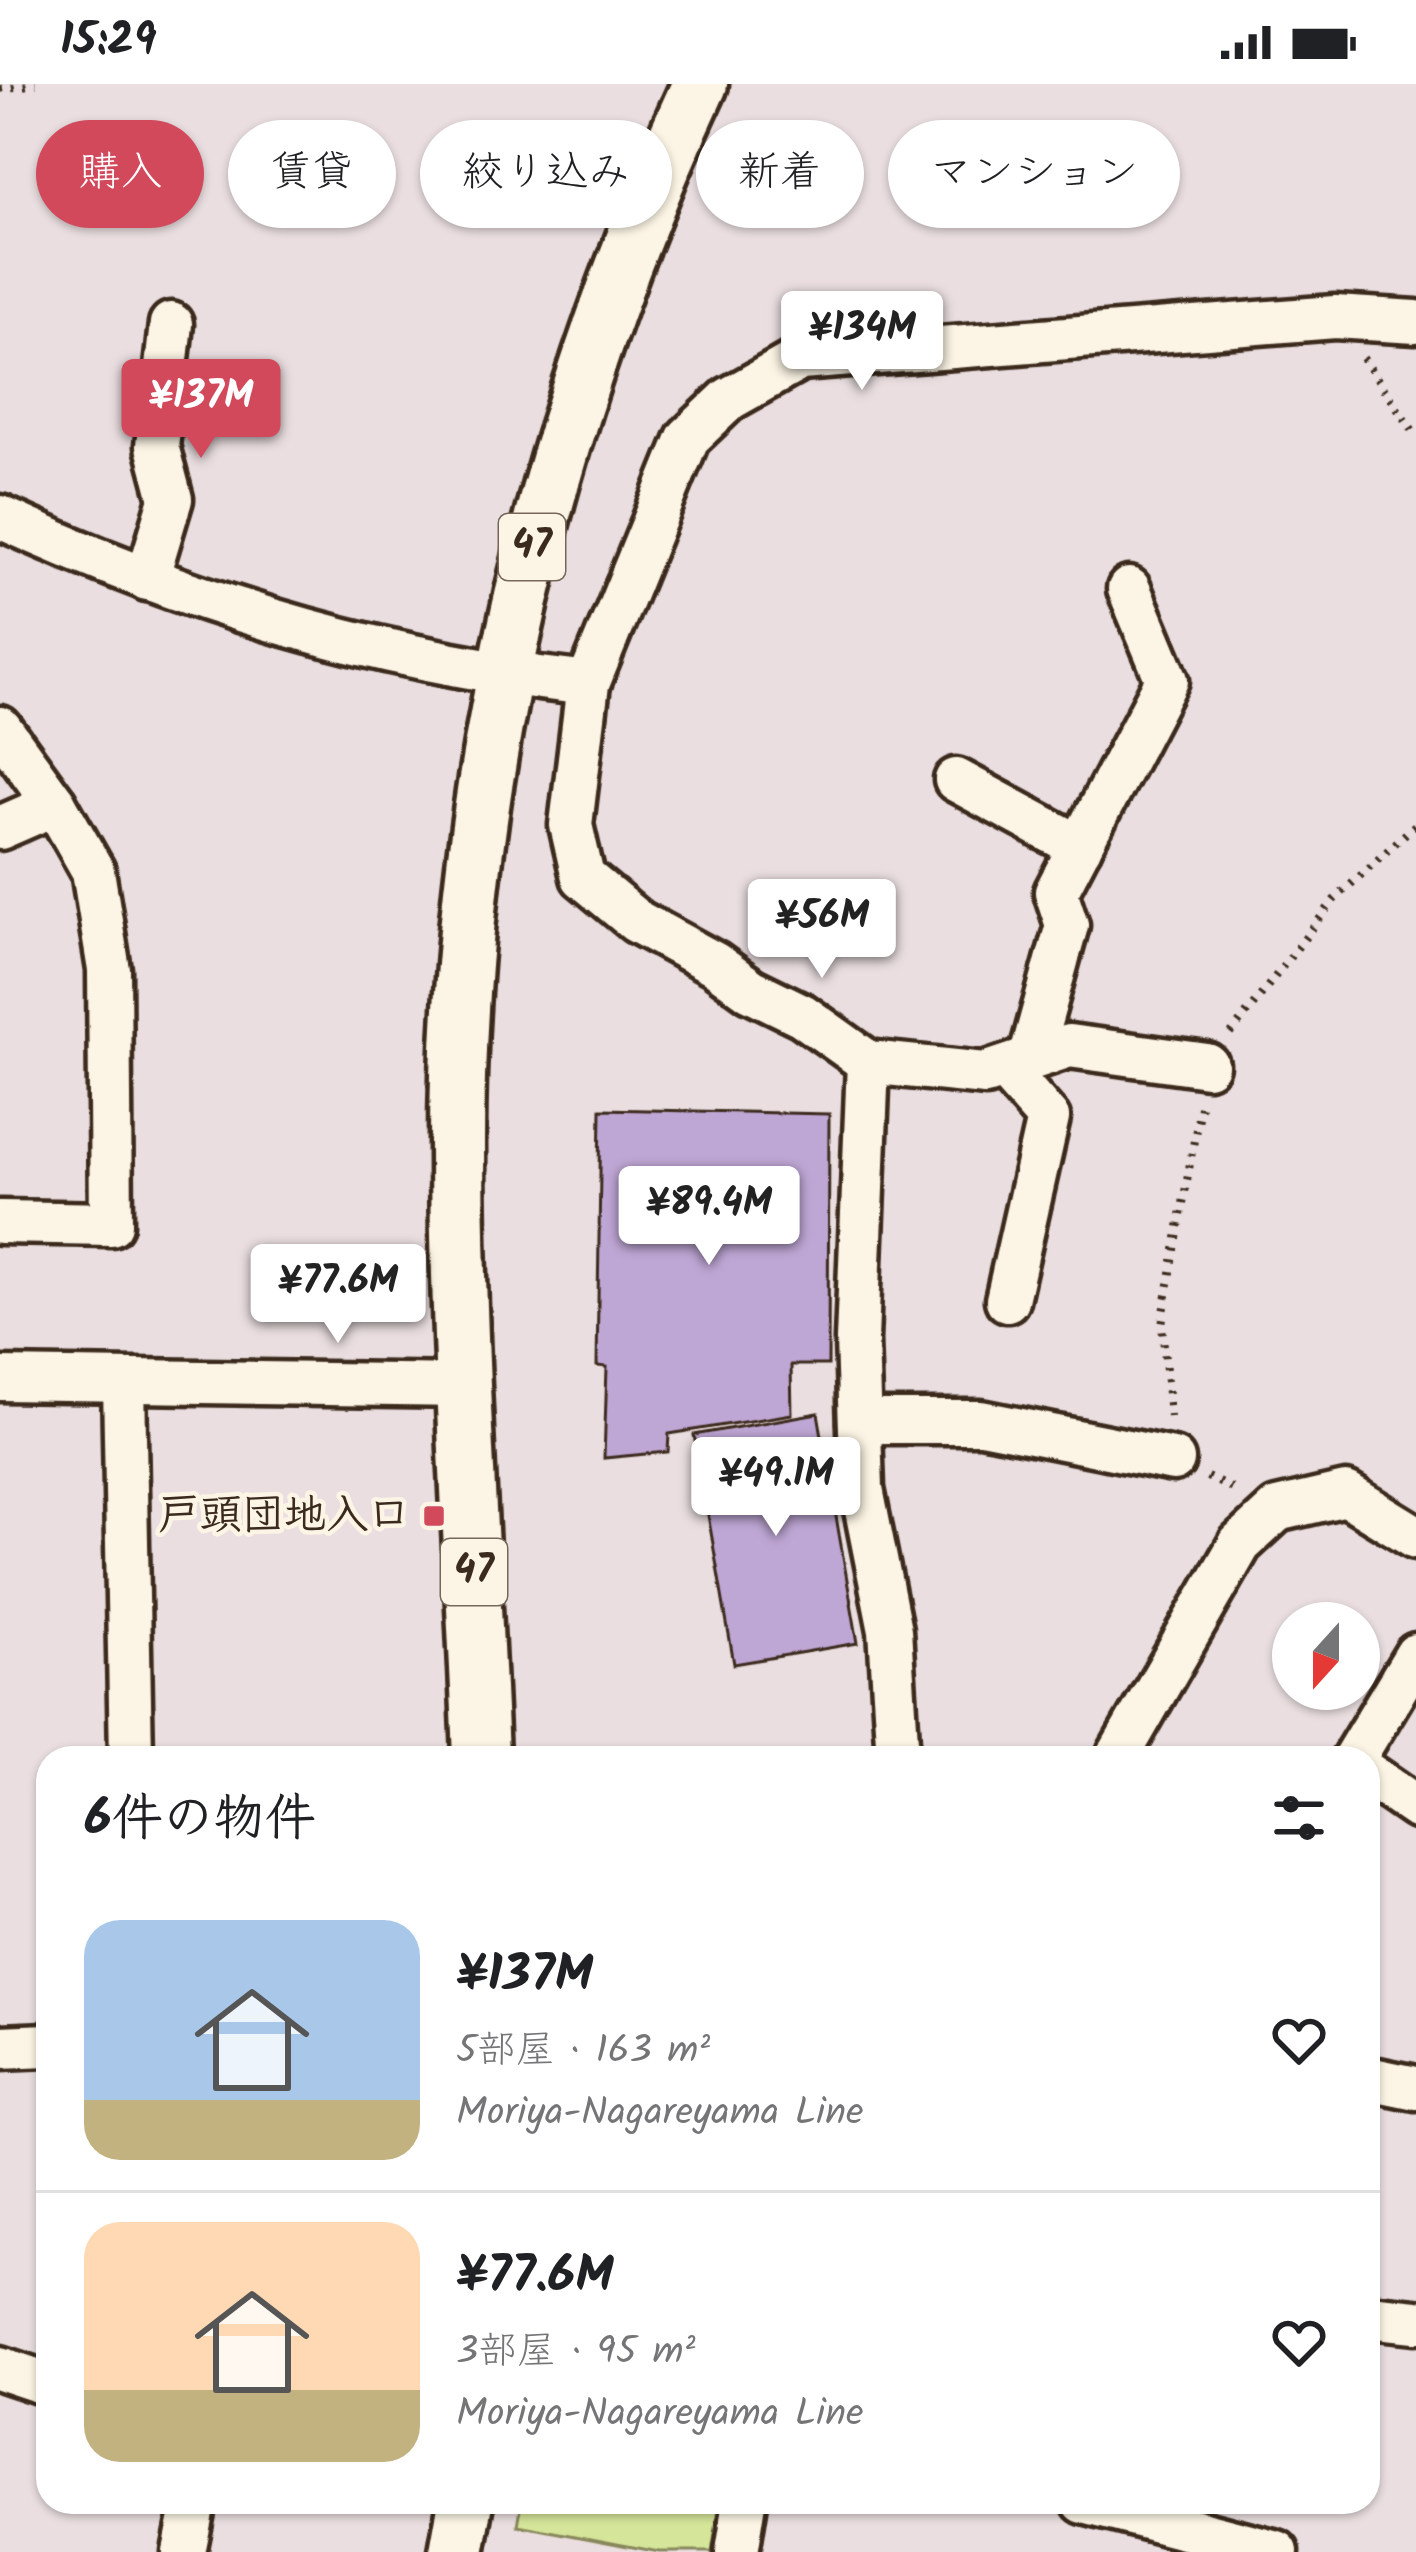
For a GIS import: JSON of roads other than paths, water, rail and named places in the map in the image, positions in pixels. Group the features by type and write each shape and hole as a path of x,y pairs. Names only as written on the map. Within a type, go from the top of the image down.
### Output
{"main road":[{"name":"47","path":"481,1746 457,1141 461,1035 478,852 505,674 531,549 561,442 632,244 700,84"},
{"path":"458,2552 464,2514"}],"street":[{"path":"1207,1065 1069,1046 985,1074 868,1062 802,1015 636,921 583,878 571,825 589,684 688,437 728,399 800,359 1335,317 1416,322"},
{"path":"147,579 171,499 157,446 171,324"},
{"path":"0,517 147,579 312,630 505,674 589,684"},
{"path":"1007,1300 1048,1118 1017,1064 1067,926 1056,892 1167,680 1130,589"},
{"path":"0,728 55,804 94,871 109,970 111,1224 0,1222"},
{"path":"956,780 1080,847"},
{"path":"0,828 55,804"},
{"path":"868,1062 857,1340 862,1489 890,1630 897,1746"},
{"path":"0,1379 465,1386"},
{"path":"124,1382 131,1746"},
{"path":"860,1422 981,1422 1173,1460"},
{"path":"1124,1746 1240,1544 1277,1510 1346,1494 1416,1537"},
{"path":"1361,1746 1416,1655"},
{"path":"1380,1782 1416,1807"},
{"path":"0,2047 36,2046"},
{"path":"1380,2080 1416,2088"},
{"path":"1380,2317 1416,2321"},
{"path":"0,2368 36,2380"},
{"path":"184,2552 192,2514"},
{"path":"737,2552 743,2514"},
{"path":"1140,2514 1277,2552"}],"place":[{"name":"戸頭団地入口","path":"434,1516"}]}
